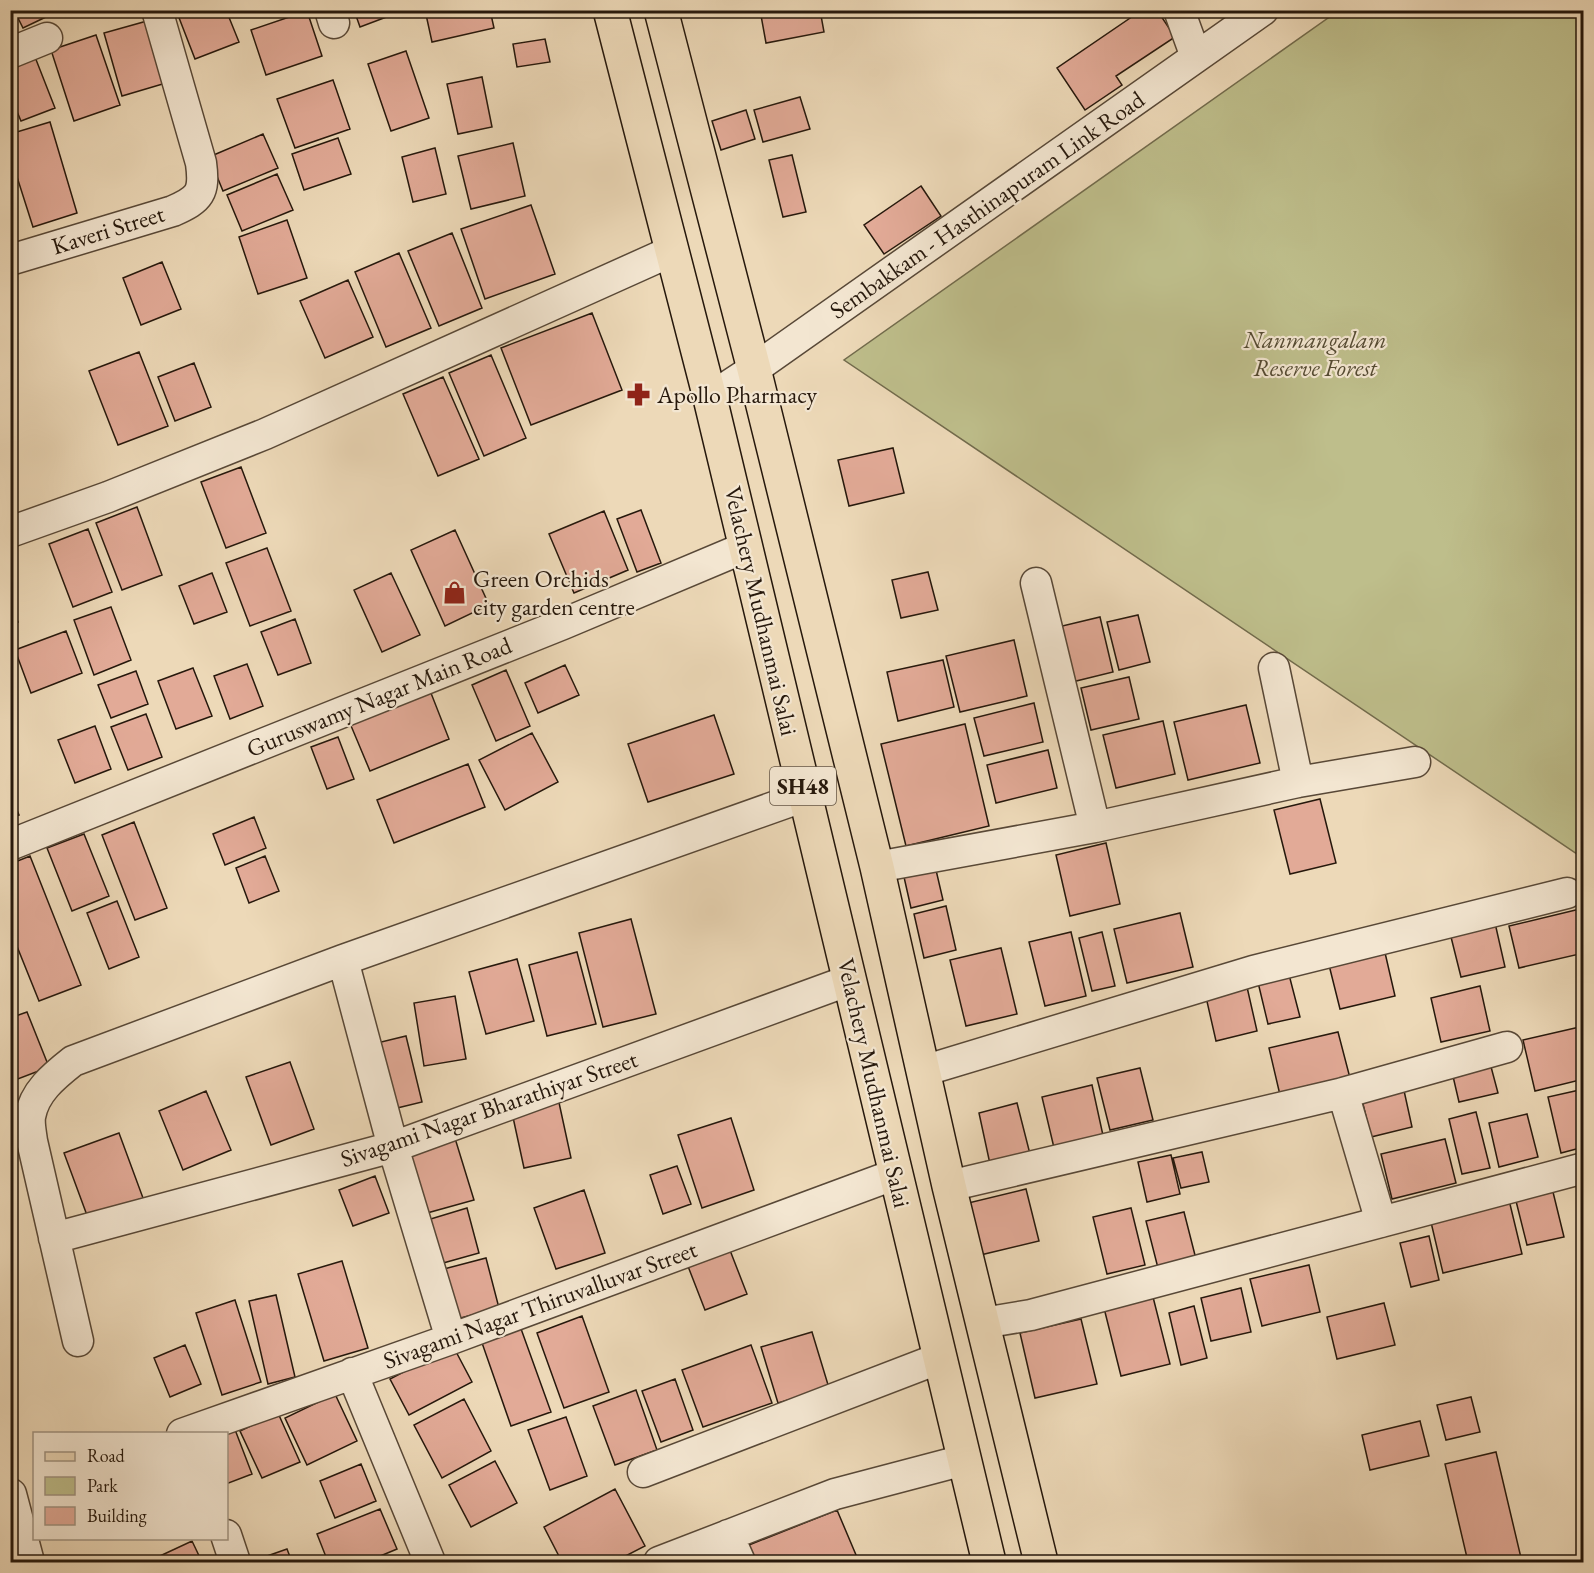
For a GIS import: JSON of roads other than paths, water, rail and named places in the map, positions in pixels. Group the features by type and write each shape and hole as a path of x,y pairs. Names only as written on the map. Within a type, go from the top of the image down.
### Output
{"main road":[{"name":"Velachery Mudhanmai Salai","path":"609,10 710,398 989,1563"},
{"name":"Velachery Mudhanmai Salai","path":"662,10 754,369 877,867 949,1186 1041,1563"}],"street":[{"name":"Kaveri Street","path":"10,260 173,211 192,203 200,192 203,179 201,163 157,10"},
{"path":"1179,10 1196,57"},
{"name":"Sembakkam - Hasthinapuram Link Road","path":"710,398 1263,10"},
{"path":"10,53 47,38"},
{"path":"10,532 108,497 265,434 672,251"},
{"name":"Guruswamy Nagar Main Road","path":"10,845 552,628 746,547"},
{"path":"1036,583 1095,827"},
{"path":"1274,668 1298,782"},
{"path":"877,867 1095,827 1298,782 1415,762"},
{"path":"78,1341 32,1141 30,1118 37,1098 48,1081 72,1061 343,960 806,796"},
{"path":"922,1071 1253,971 1567,893"},
{"path":"343,960 393,1147 451,1340"},
{"name":"Sivagami Nagar Bharathiyar Street","path":"54,1239 393,1147 850,980"},
{"path":"949,1186 1343,1094 1507,1047"},
{"path":"1343,1094 1381,1222"},
{"path":"983,1323 1030,1315 1584,1168"},
{"name":"Sivagami Nagar Thiruvalluvar Street","path":"189,1432 451,1340 896,1174"},
{"path":"643,1472 940,1358"},
{"path":"352,1373 430,1563"},
{"path":"659,1563 835,1494 964,1460"},
{"path":"19,1491 29,1563"},
{"path":"728,1535 740,1563"},
{"path":"227,1540 235,1563"}],"place":[{"name":"Apollo Pharmacy","path":"639,395"},
{"name":"Green Orchids city garden centre","path":"455,593"}],"park label":[{"name":"Nanmangalam Reserve Forest","path":"1315,354"}]}
